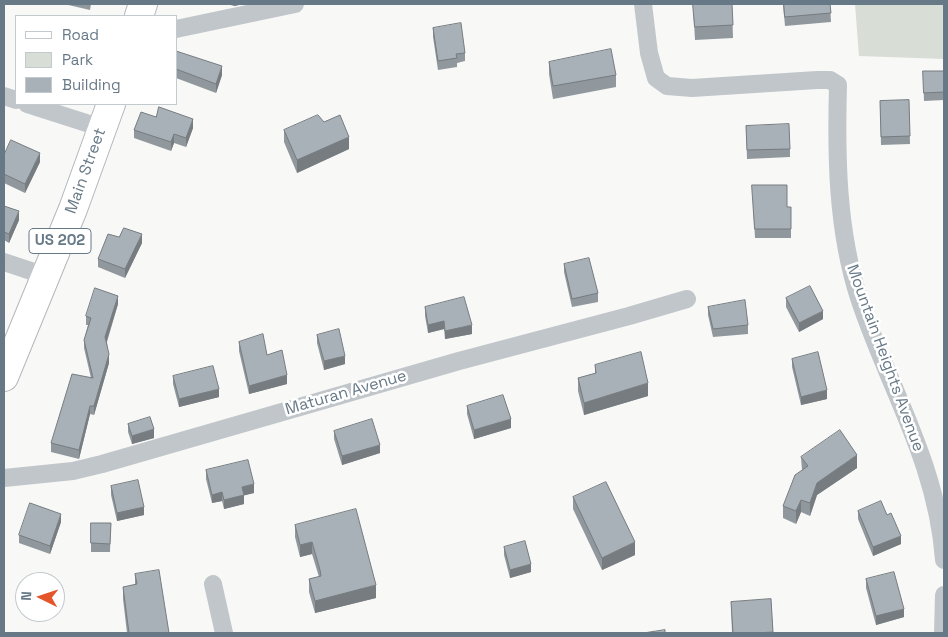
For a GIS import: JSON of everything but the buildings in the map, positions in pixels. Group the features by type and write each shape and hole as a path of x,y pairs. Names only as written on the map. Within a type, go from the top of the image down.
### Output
{"main road":[{"name":"Main Street","path":"4,377 46,276 106,116"}],"street":[{"path":"178,29 295,4"},
{"name":"Mountain Heights Avenue","path":"643,4 656,78 666,86 692,88 817,80 830,80 838,85 836,134 845,249 860,300 915,436 933,491 942,524 944,560"},
{"path":"34,105 106,116"},
{"path":"4,262 46,276"},
{"name":"Maturan Avenue","path":"4,478 72,471 102,464 459,361 687,299"},
{"path":"213,584 224,633"},
{"path":"943,633 944,596"}],"green space":[{"path":"855,4 944,4 944,59 859,56"}]}
